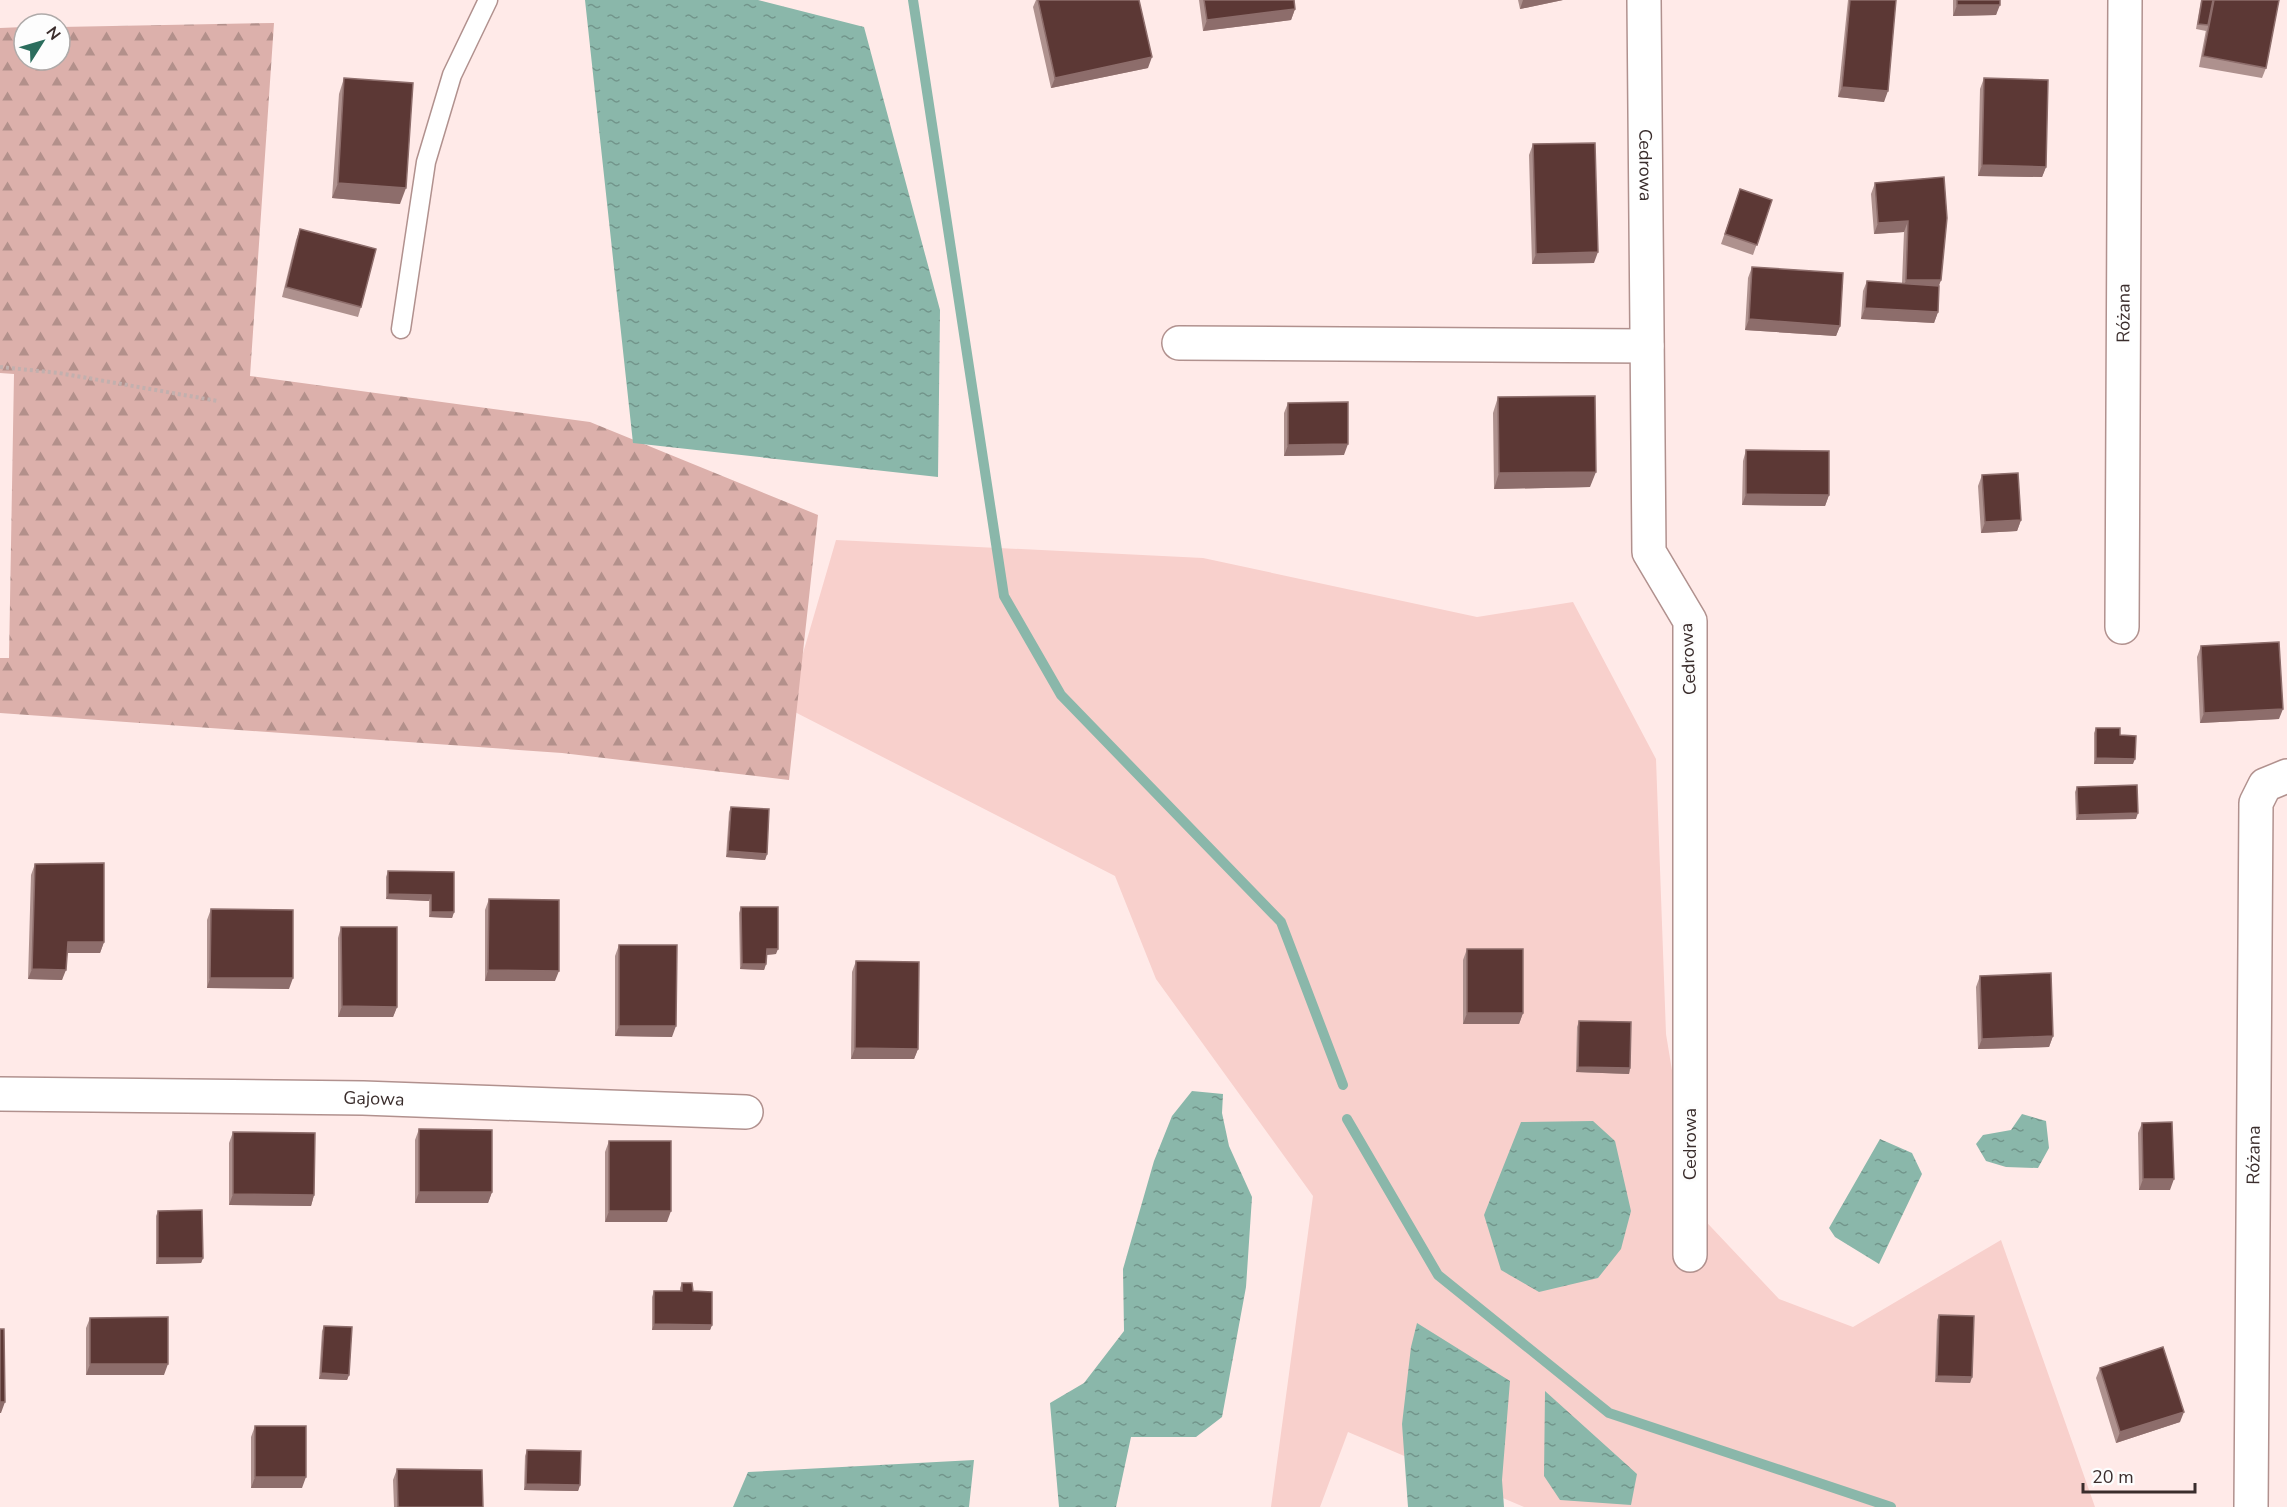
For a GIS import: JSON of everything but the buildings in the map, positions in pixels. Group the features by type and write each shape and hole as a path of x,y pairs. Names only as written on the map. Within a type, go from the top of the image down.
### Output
{"street":[{"name":"Cedrowa","path":"1644,0 1649,552 1690,621 1690,1255"},
{"name":"Różana","path":"2122,627 2125,0"},
{"path":"1179,344 1647,346"},
{"name":"Różana","path":"2250,1507 2256,803 2265,784 2287,776"},
{"name":"Gajowa","path":"0,1094 363,1098 746,1112"}],"lane":[{"path":"401,329 426,162 452,75 488,0"}],"path":[{"path":"0,367 59,373 218,401"}],"shaded area":[{"path":"836,540 1203,558 1477,617 1573,602 1656,759 1666,1034 1695,1210 1779,1299 1853,1327 2001,1240 2095,1507 1524,1507 1348,1432 1320,1507 1271,1507 1313,1196 1156,979 1115,876 787,708"}],"green space":[{"path":"274,23 250,376 590,422 818,515 789,780 562,753 0,713 0,658 9,658 14,374 0,373 0,28 12,28 12,72 72,72 72,27"}],"water":[{"path":"585,0 758,0 864,27 940,310 938,477 633,443"},
{"path":"1192,1091 1223,1094 1222,1113 1229,1146 1252,1197 1246,1287 1222,1417 1196,1437 1131,1437 1116,1507 1059,1507 1050,1403 1084,1383 1124,1331 1123,1269 1154,1161 1172,1116"},
{"path":"2022,1114 2046,1121 2049,1148 2038,1168 2006,1167 1986,1161 1976,1144 1983,1135 2011,1130"},
{"path":"1593,1121 1615,1141 1631,1211 1621,1249 1598,1278 1539,1292 1501,1270 1484,1215 1521,1122"},
{"path":"1880,1139 1912,1153 1922,1174 1879,1264 1835,1237 1829,1228"},
{"path":"1417,1323 1510,1381 1502,1480 1504,1507 1408,1507 1402,1424 1411,1347"},
{"path":"1545,1391 1637,1474 1631,1505 1560,1500 1544,1476"},
{"path":"974,1460 969,1507 733,1507 748,1472"}],"waterway":[{"path":"913,0 1004,596 1061,695 1281,922 1343,1085"},
{"path":"1347,1119 1438,1275 1609,1413 1891,1507"}]}
